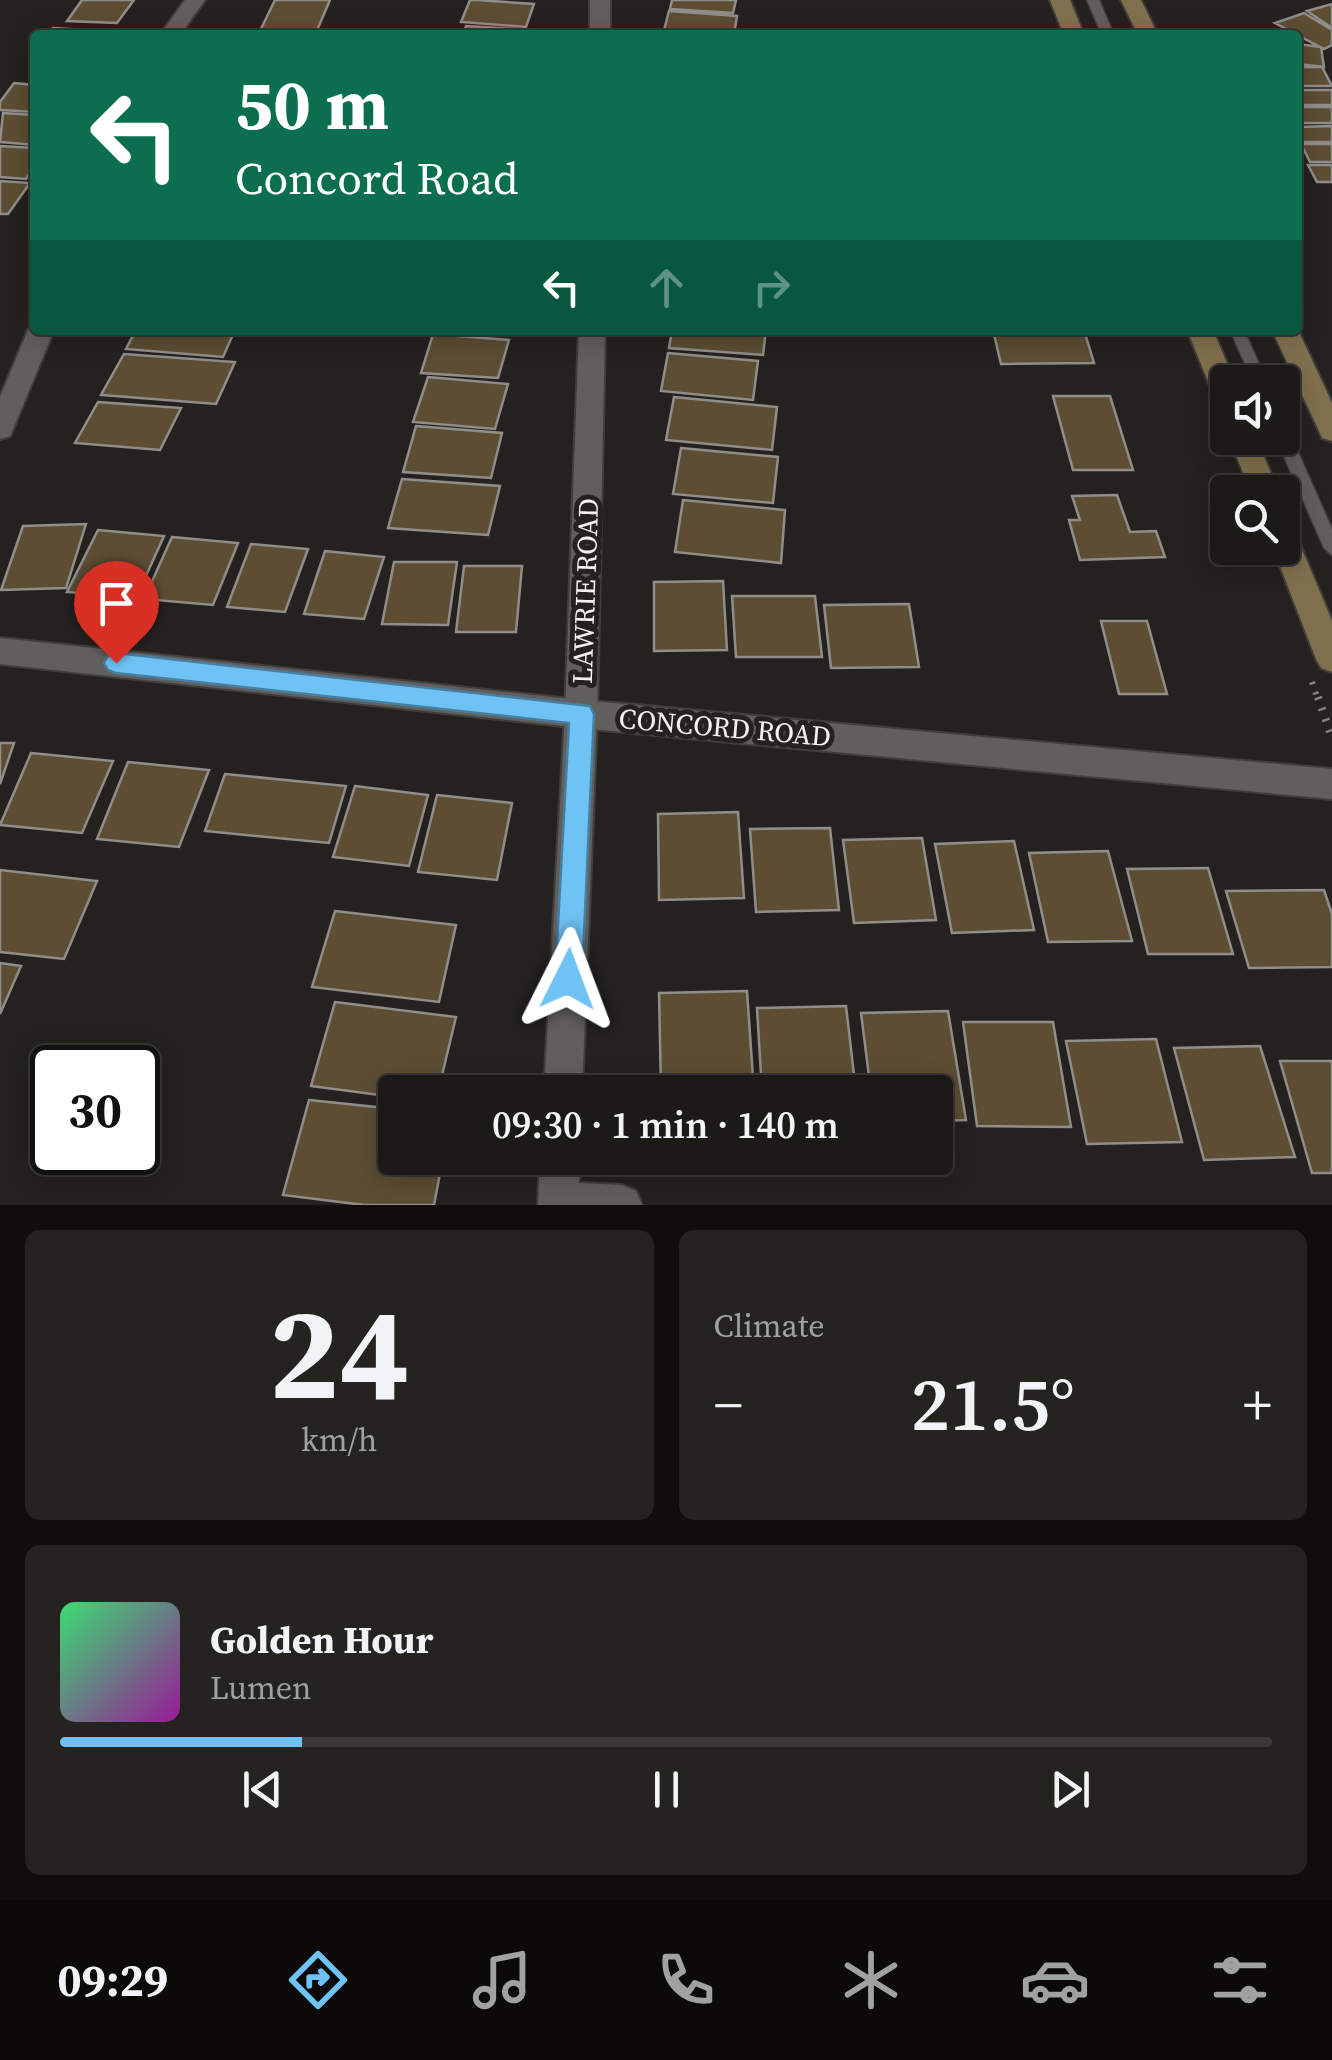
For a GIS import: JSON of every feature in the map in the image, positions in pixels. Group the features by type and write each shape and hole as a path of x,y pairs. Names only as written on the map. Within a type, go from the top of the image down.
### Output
{"main road":[{"path":"1060,0 1072,30"},
{"path":"1132,0 1146,30"},
{"path":"1202,335 1214,365"},
{"path":"1287,335 1332,431"},
{"path":"1294,565 1332,659"}],"street":[{"path":"174,30 195,0"},
{"path":"600,0 600,30"},
{"path":"0,429 39,335"},
{"name":"LAWRIE ROAD","path":"564,1075 582,714 592,335"},
{"name":"CONCORD ROAD","path":"0,651 582,714 1332,784"},
{"path":"559,1175 558,1204 622,1205"}],"lane":[{"path":"1093,0 1106,30"},
{"path":"1239,335 1252,365"},
{"path":"1291,455 1332,548"}],"path":[{"path":"1315,689 1332,738"}],"building":[{"path":"82,0 134,0 117,23 67,21"},
{"path":"275,0 330,0 317,30 260,30"},
{"path":"470,0 534,4 526,27 461,22"},
{"path":"672,0 736,0 733,13 670,9"},
{"path":"1332,4 1332,28 1307,11"},
{"path":"669,11 737,16 735,30 664,30"},
{"path":"1304,13 1332,30 1332,45 1324,49 1302,37 1302,30 1288,30 1275,23"},
{"path":"466,26 530,30 465,30"},
{"path":"1302,45 1321,47 1324,67 1302,64"},
{"path":"1302,67 1322,67 1332,86 1302,86"},
{"path":"14,83 30,85 30,112 0,110 0,102"},
{"path":"1302,90 1332,90 1332,105 1302,105"},
{"path":"1302,107 1332,107 1332,123 1302,123"},
{"path":"3,113 30,115 30,145 0,142"},
{"path":"1332,126 1332,142 1302,142 1302,127"},
{"path":"1302,144 1332,144 1332,162 1310,162"},
{"path":"0,146 30,148 30,173 26,179 0,177"},
{"path":"1308,165 1332,165 1332,182 1317,182"},
{"path":"0,181 30,183 8,214 0,214"},
{"path":"133,335 233,335 223,357 126,349"},
{"path":"433,335 509,340 498,378 421,373"},
{"path":"671,335 765,335 763,355 669,348"},
{"path":"994,335 1086,335 1094,363 1001,364"},
{"path":"668,353 758,361 753,400 661,391"},
{"path":"124,354 235,362 216,404 101,395"},
{"path":"428,377 508,384 495,429 413,422"},
{"path":"1053,396 1110,396 1133,470 1073,470"},
{"path":"674,397 777,407 772,450 666,440"},
{"path":"98,402 181,408 160,450 75,443"},
{"path":"416,426 502,433 491,478 403,472"},
{"path":"681,448 778,457 773,503 673,494"},
{"path":"402,479 500,486 488,535 388,528"},
{"path":"1117,495 1130,532 1156,531 1165,557 1080,560 1069,520 1080,520 1072,496"},
{"path":"683,500 785,510 781,563 675,552"},
{"path":"86,524 66,588 1,590 23,526"},
{"path":"98,530 164,536 136,598 67,592"},
{"path":"172,537 238,543 213,605 144,599"},
{"path":"251,544 308,549 285,612 227,607"},
{"path":"325,551 384,557 364,619 304,614"},
{"path":"394,562 457,562 448,625 382,624"},
{"path":"464,566 522,566 516,632 456,632"},
{"path":"723,581 727,650 654,651 654,582"},
{"path":"732,596 815,596 822,657 736,657"},
{"path":"909,604 919,667 831,668 824,605"},
{"path":"1101,621 1147,621 1167,694 1119,694"},
{"path":"0,743 14,743 0,784"},
{"path":"31,753 113,761 82,833 0,825"},
{"path":"128,762 209,770 179,847 97,839"},
{"path":"225,774 346,786 329,843 205,831"},
{"path":"355,786 428,795 409,866 333,857"},
{"path":"437,795 512,803 497,880 418,872"},
{"path":"738,812 744,898 659,900 658,814"},
{"path":"830,828 839,910 756,912 750,829"},
{"path":"922,838 936,920 854,923 843,840"},
{"path":"1014,841 1034,930 952,933 935,844"},
{"path":"1108,851 1132,941 1048,942 1029,853"},
{"path":"1208,868 1233,954 1148,954 1127,869"},
{"path":"0,870 97,881 64,959 0,952"},
{"path":"1324,890 1332,914 1332,967 1249,968 1226,891"},
{"path":"335,911 456,925 439,1002 312,987"},
{"path":"0,963 21,966 0,1014"},
{"path":"747,991 753,1075 661,1075 659,993"},
{"path":"335,1002 456,1017 442,1075 378,1075 378,1095 311,1086"},
{"path":"846,1006 854,1075 761,1075 757,1008"},
{"path":"948,1011 966,1120 953,1120 953,1075 869,1075 861,1013"},
{"path":"963,1022 1053,1022 1071,1127 977,1126"},
{"path":"1156,1039 1182,1142 1087,1144 1066,1041"},
{"path":"1260,1046 1295,1157 1204,1160 1174,1048"},
{"path":"1280,1061 1332,1061 1332,1173 1312,1173"},
{"path":"309,1100 378,1107 378,1175 440,1175 434,1205 364,1205 283,1195"}],"route":[{"path":"116,663 582,714 568,979"}]}
